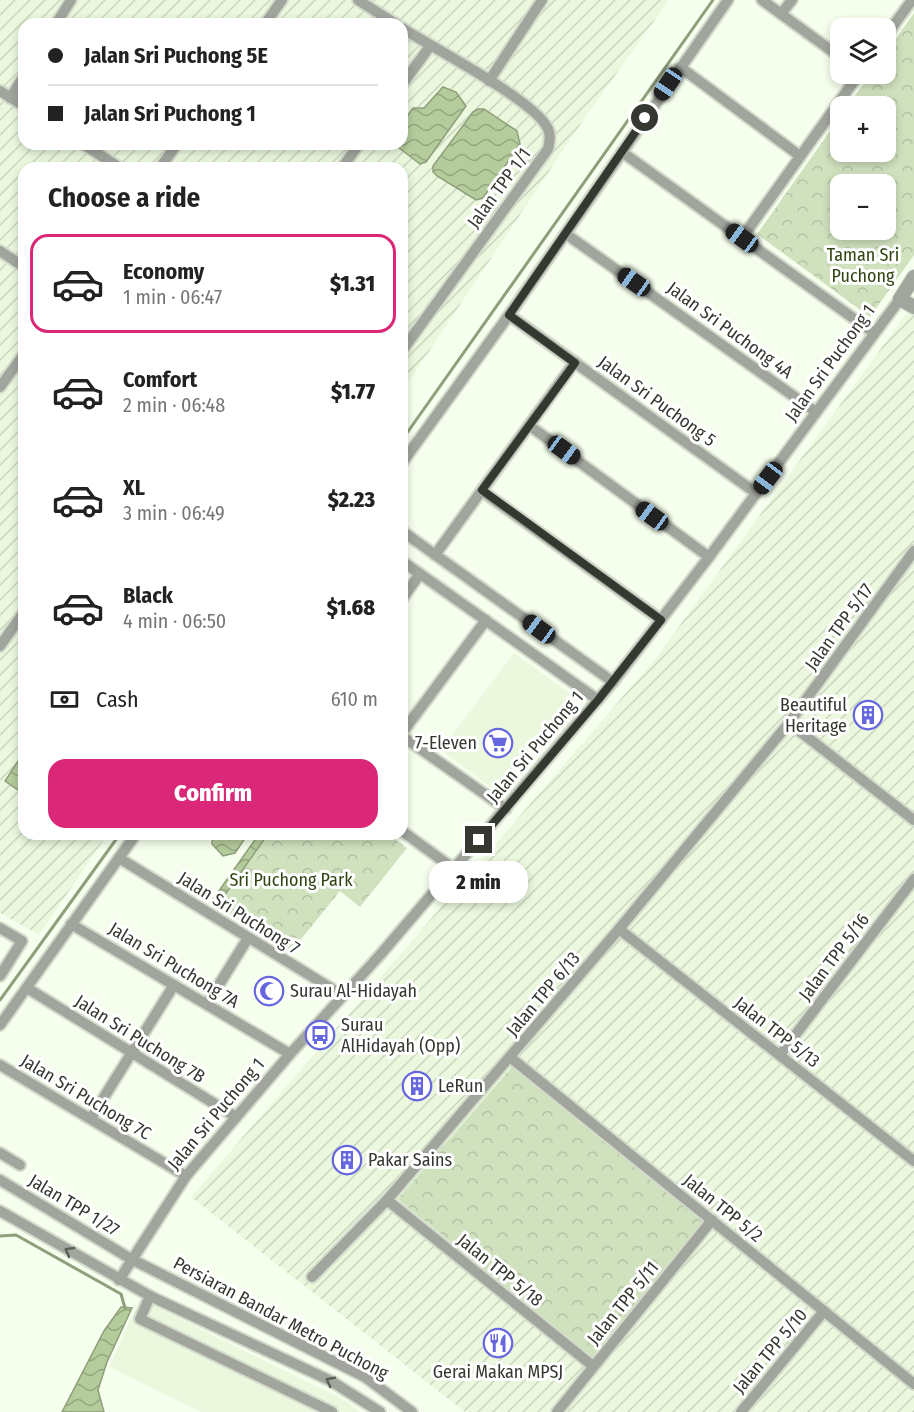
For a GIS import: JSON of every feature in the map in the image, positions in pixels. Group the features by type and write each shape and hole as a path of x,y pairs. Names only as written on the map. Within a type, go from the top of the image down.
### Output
{"street":[{"path":"60,18 71,0"},
{"path":"269,18 282,0"},
{"path":"358,0 386,18"},
{"path":"489,81 542,0"},
{"path":"408,455 509,315 728,0"},
{"path":"762,0 830,50"},
{"path":"781,14 792,0"},
{"path":"896,22 912,0"},
{"name":"Jalan TPP 1/1","path":"408,32 489,81 542,120 551,137 548,149 408,343"},
{"path":"408,77 430,46"},
{"path":"680,67 800,156"},
{"path":"742,238 852,84"},
{"path":"10,98 18,85"},
{"path":"0,91 18,103"},
{"path":"92,150 110,162"},
{"path":"622,152 874,333"},
{"name":"Jalan Sri Puchong 4A","path":"566,234 816,412"},
{"path":"0,251 18,263"},
{"name":"Jalan Sri Puchong 1","path":"119,1280 186,1176 506,809 613,682 710,557 914,278"},
{"path":"900,299 914,307"},
{"name":"Jalan Sri Puchong 5","path":"509,315 756,493"},
{"path":"0,387 18,362"},
{"path":"435,555 575,363"},
{"path":"530,426 710,557"},
{"path":"482,490 661,620"},
{"path":"408,535 613,682"},
{"name":"Jalan TPP 5/17","path":"789,723 914,551"},
{"path":"408,565 598,700"},
{"path":"408,591 420,574"},
{"path":"0,646 18,620"},
{"path":"408,726 486,620"},
{"path":"789,723 914,820"},
{"name":"Jalan TPP 6/13","path":"312,1277 387,1200 511,1058 789,723"},
{"path":"408,738 506,809"},
{"path":"408,835 454,869"},
{"path":"0,1025 132,840"},
{"name":"Jalan Sri Puchong 7","path":"119,858 342,995"},
{"name":"Jalan TPP 5/16","path":"780,1055 914,879"},
{"name":"Jalan Sri Puchong 7A","path":"71,924 290,1054"},
{"path":"0,928 22,941 0,976"},
{"name":"Jalan TPP 5/13","path":"619,928 914,1161"},
{"path":"207,1004 248,938"},
{"path":"92,1118 174,985"},
{"name":"Jalan Sri Puchong 7B","path":"27,988 236,1118"},
{"name":"Jalan TPP 5/2","path":"511,1058 914,1384"},
{"name":"Jalan Sri Puchong 7C","path":"0,1065 186,1176"},
{"path":"0,1154 20,1165"},
{"name":"Jalan TPP 1/27","path":"0,1180 131,1259"},
{"name":"Jalan TPP 5/18","path":"387,1200 593,1366"},
{"path":"0,1211 119,1280"},
{"name":"Jalan TPP 5/11","path":"559,1409 712,1220"},
{"name":"Persiaran Bandar Metro Puchong","path":"131,1259 357,1373 412,1412"},
{"name":"Persiaran Bandar Metro Puchong","path":"119,1280 331,1381 380,1412"},
{"path":"150,1296 140,1319 332,1412"},
{"name":"Jalan TPP 5/10","path":"741,1412 824,1311"}],"shaded area":[{"path":"0,0 669,0 584,119 408,383 408,162 18,162 18,840 104,840 39,935 0,913"},
{"path":"914,303 914,1412 465,1412 191,1197 656,658"},
{"path":"514,653 576,698 497,792 441,750"},
{"path":"140,1299 346,1401 360,1412 201,1412 109,1367"}],"green space":[{"name":"Taman Sri Puchong","path":"914,13 914,255 870,317 757,234 830,131 830,162 896,162 896,96 854,96 864,84 896,84 896,38"},
{"name":"Sri Puchong Park","path":"264,840 396,840 407,848 360,907 340,891 290,953 217,906"},
{"path":"512,1067 703,1222 592,1357 398,1199"}],"water":[{"path":"443,87 456,92 466,106 426,162 420,164 402,150 408,150 408,115 413,108 424,108"},
{"path":"484,109 517,131 520,144 483,198 476,200 437,176 433,172 433,166 473,112"},
{"path":"18,761 18,790 5,781"},
{"path":"212,840 244,840 235,853 223,856 212,844"},
{"path":"255,840 264,840 217,906 211,902"},
{"path":"121,1307 132,1308 107,1362 98,1390 104,1412 62,1412 104,1331"}],"waterway":[{"path":"408,432 713,0"},
{"path":"0,1000 116,840"},
{"path":"0,1236 16,1235 121,1294 125,1308"}],"place":[{"name":"Beautiful Heritage","path":"868,715"},
{"name":"7-Eleven","path":"498,743"},
{"name":"Surau Al-Hidayah","path":"269,991"},
{"name":"Surau AlHidayah (Opp)","path":"320,1035"},
{"name":"LeRun","path":"417,1086"},
{"name":"Pakar Sains","path":"347,1160"},
{"name":"Gerai Makan MPSJ","path":"498,1343"}],"route":[{"path":"479,840 598,700 661,620 482,490 575,363 509,315 645,118"}]}
